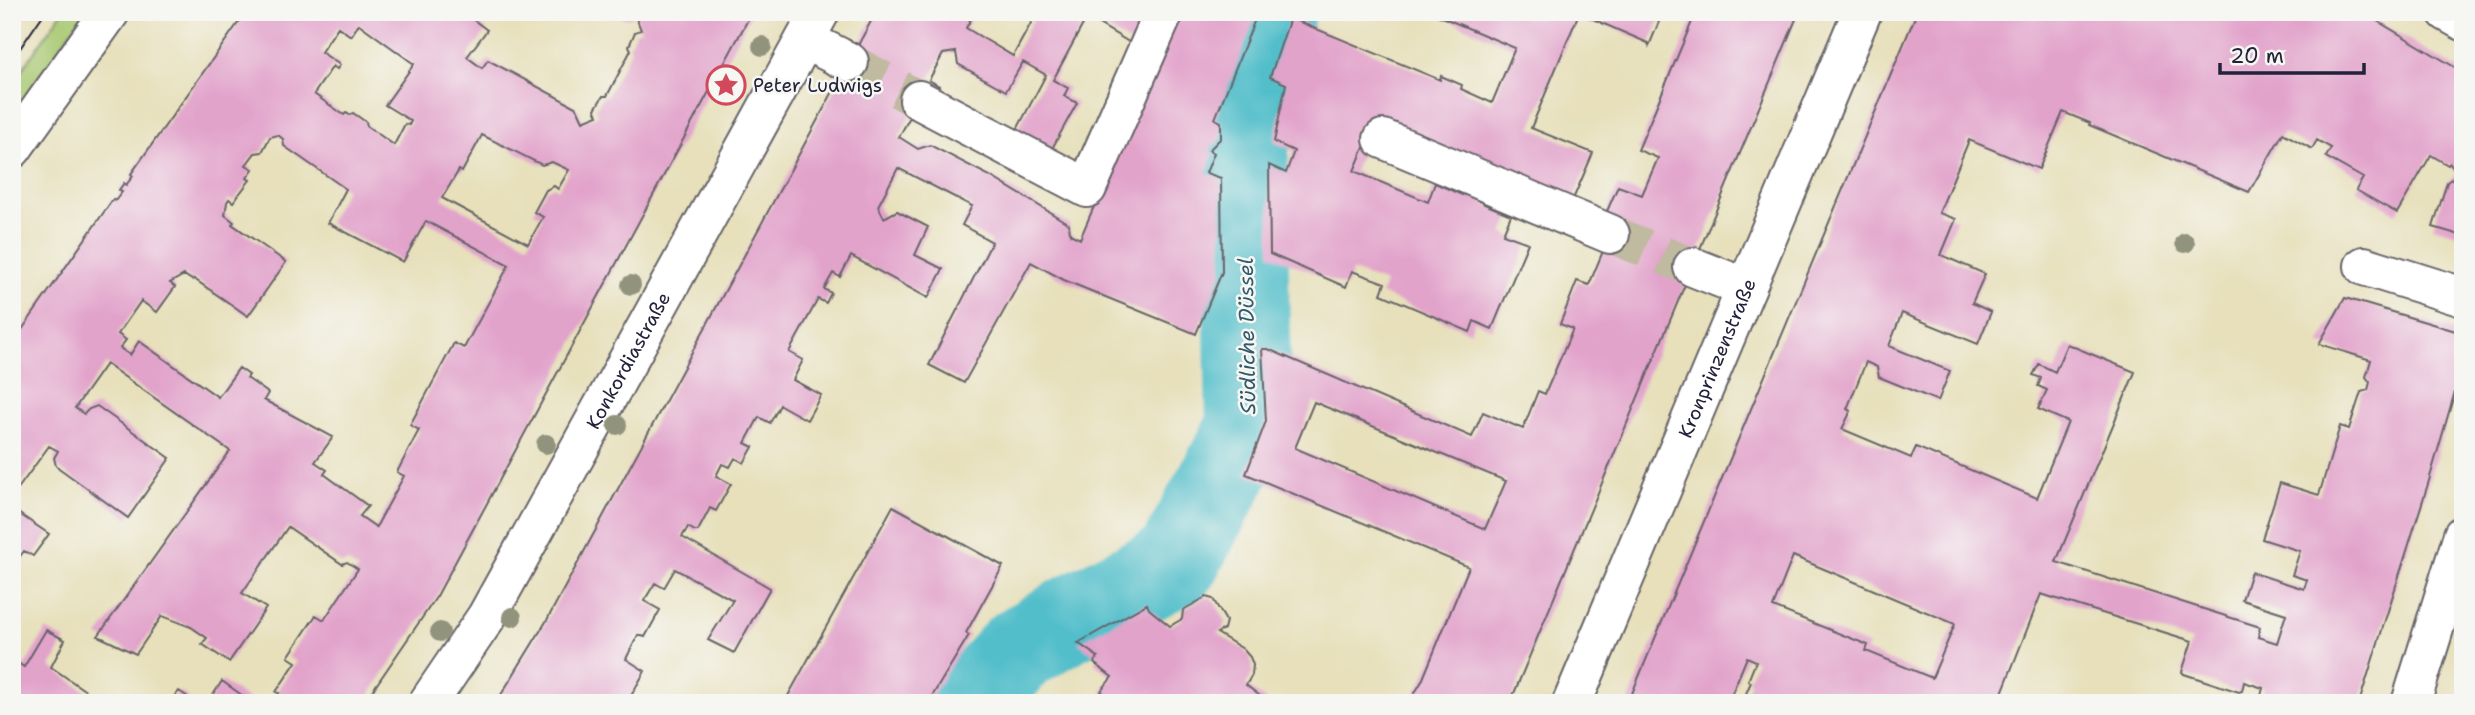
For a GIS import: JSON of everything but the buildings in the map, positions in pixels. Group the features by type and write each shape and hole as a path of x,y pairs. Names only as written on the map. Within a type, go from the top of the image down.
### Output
{"street":[{"path":"12,149 110,12"},
{"path":"919,100 1087,188 1164,12"},
{"name":"Kronprinzenstraße","path":"1572,703 1861,12"},
{"path":"2447,12 2463,21"},
{"path":"812,26 849,62"},
{"name":"Konkordiastraße","path":"428,703 487,616 812,26"},
{"path":"1383,139 1610,234"},
{"path":"2364,266 2463,297"},
{"path":"1693,267 1746,288"},
{"path":"2411,703 2463,535"}],"green space":[{"path":"62,12 85,12 12,116 12,84"}],"waterway":[{"name":"Südliche Düssel","path":"972,703 1018,650 1066,621 1176,563 1249,429 1244,177 1254,60 1273,12"}],"tunnel":[{"path":"849,62 919,100"},
{"path":"1610,234 1693,267"}],"tram line":[{"path":"12,60 45,12"}],"place":[{"name":"Peter Ludwigs","path":"726,85"}]}
